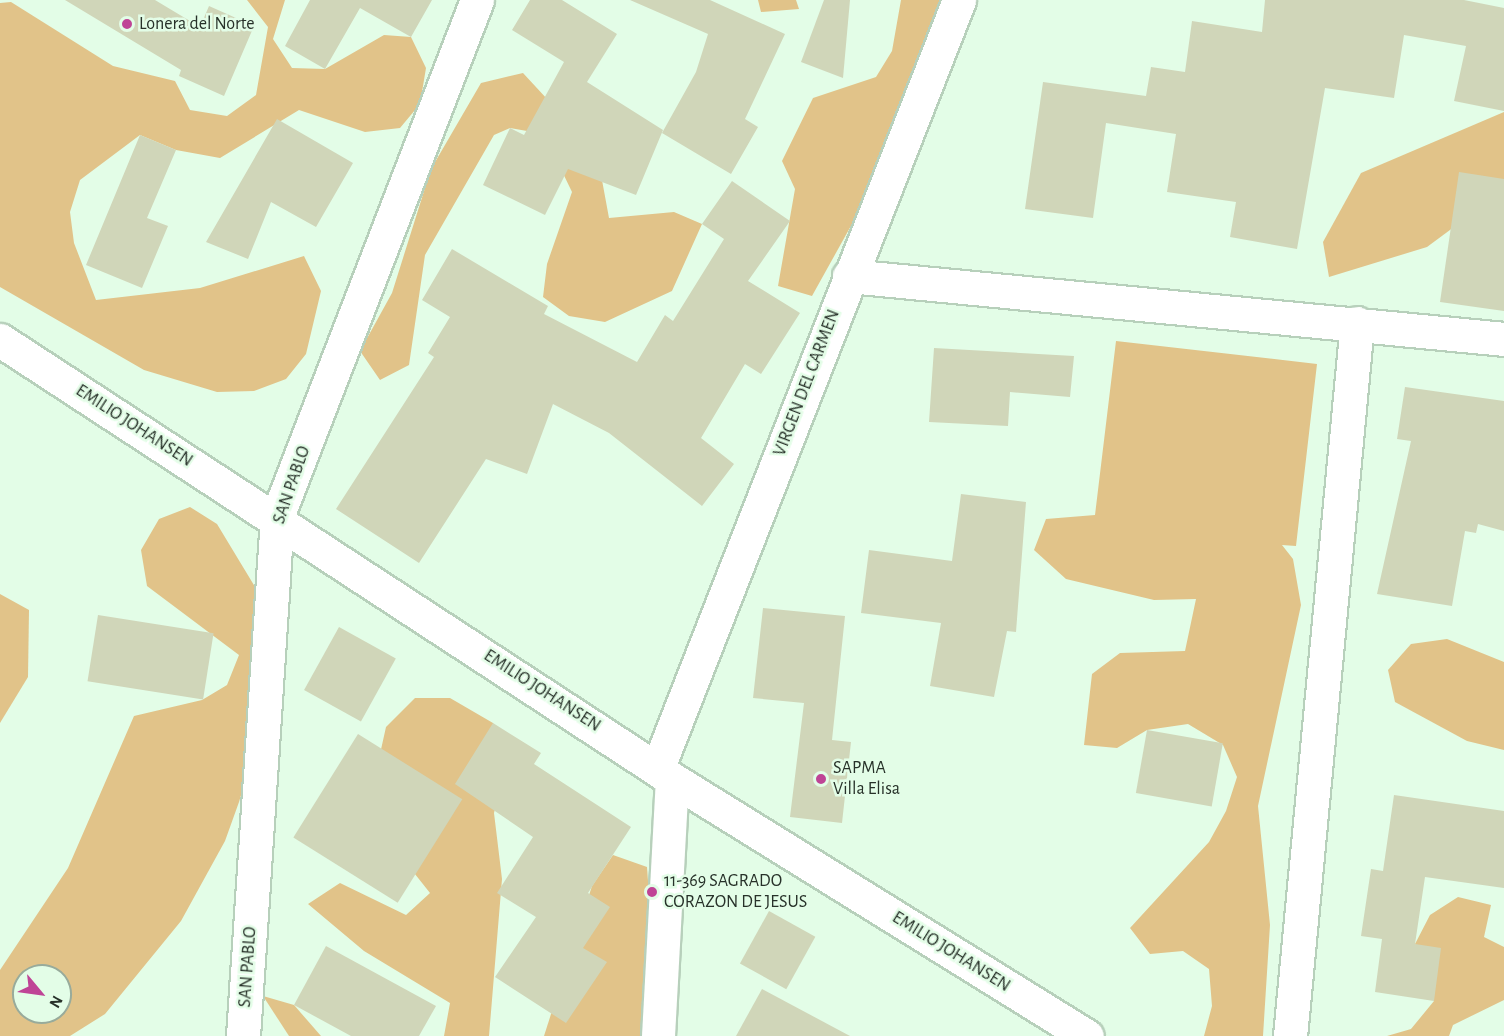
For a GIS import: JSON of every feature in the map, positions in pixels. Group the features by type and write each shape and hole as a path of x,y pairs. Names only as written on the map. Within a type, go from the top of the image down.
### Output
{"street":[{"name":"SAN PABLO","path":"243,1036 277,517 477,0"},
{"name":"VIRGEN DEL CARMEN","path":"658,1036 665,773 849,276 958,0"},
{"path":"849,276 1357,323 1504,339"},
{"path":"1290,1036 1357,323"},
{"name":"EMILIO JOHANSEN","path":"0,340 277,517 665,773 1087,1036"}],"shaded area":[{"path":"247,0 285,0 273,39 292,68 325,69 384,35 411,37 426,68 420,104 400,128 365,132 299,110 220,158 176,150 140,135 80,180 70,212 74,243 96,300 200,288 304,256 321,291 306,354 286,379 254,391 217,392 144,370 0,287 0,3 11,2 113,66 175,81 190,110 227,116 256,95 268,27"},
{"path":"758,0 796,0 799,9 761,12"},
{"path":"901,0 959,0 917,107 812,296 778,286 795,189 782,161 813,98 876,77 892,51"},
{"path":"523,73 597,153 609,218 674,212 702,224 672,291 605,322 569,316 543,297 547,264 572,192 544,134 510,128 494,135 425,255 409,365 380,380 360,351 392,293 431,169 481,83"},
{"path":"1504,112 1504,190 1427,247 1329,277 1323,242 1361,173"},
{"path":"1116,341 1317,364 1296,546 1282,545 1293,559 1301,605 1258,806 1270,925 1263,1036 1204,1036 1212,1006 1209,969 1183,951 1150,954 1130,928 1209,842 1226,811 1237,777 1223,745 1188,724 1147,730 1117,748 1084,745 1092,674 1120,653 1185,651 1196,599 1154,600 1066,579 1034,550 1046,519 1095,515"},
{"path":"190,507 217,524 272,615 267,709 225,841 181,921 105,1014 70,1036 0,1036 0,970 68,868 134,716 202,700 227,685 239,655 147,586 141,550 159,519"},
{"path":"0,594 29,610 28,677 0,723"},
{"path":"1447,639 1504,662 1504,750 1467,741 1395,702 1388,670 1411,644"},
{"path":"415,698 450,698 493,723 506,764 494,813 502,879 489,1036 444,1036 450,1003 364,951 308,904 340,883 406,915 430,893 388,840 370,799 386,727"},
{"path":"613,855 647,867 659,1036 544,1036 592,886"},
{"path":"1458,897 1491,905 1484,937 1504,947 1504,1000 1453,1025 1449,1036 1387,1036 1411,1029 1434,1001 1415,944 1430,915"},
{"path":"263,996 294,1005 321,1036 289,1036"}],"building":[{"path":"65,0 155,0 200,27 209,6 254,26 224,96 179,76 181,70"},
{"path":"310,0 432,0 411,37 360,8 325,69 285,46"},
{"path":"530,0 562,0 617,34 587,82 663,130 636,195 568,169 545,215 483,185 510,128 524,135 564,62 512,30"},
{"path":"630,0 710,0 785,34 745,119 758,127 731,174 662,133 696,72 708,34"},
{"path":"824,0 850,0 843,78 801,62"},
{"path":"1265,0 1464,0 1504,8 1504,111 1454,101 1466,46 1404,35 1394,98 1325,88 1297,249 1230,237 1236,202 1167,192 1176,134 1106,123 1093,218 1025,209 1043,82 1146,96 1151,67 1185,72 1192,21 1262,32"},
{"path":"277,119 353,163 316,227 271,202 248,259 206,242"},
{"path":"140,135 176,150 147,218 168,226 142,288 86,265"},
{"path":"1459,172 1504,179 1504,311 1440,302"},
{"path":"732,181 790,221 748,281 800,313 761,374 745,364 701,438 734,464 702,506 609,433 553,404 527,474 486,459 419,563 336,509 434,357 428,353 450,317 422,300 452,249 548,306 544,314 637,362 665,315 673,321 724,239 702,224"},
{"path":"934,348 1074,356 1070,397 1010,392 1008,426 929,422"},
{"path":"1405,387 1504,401 1504,531 1478,524 1476,533 1465,531 1452,606 1377,594 1411,441 1397,439"},
{"path":"961,494 1026,502 1016,632 1007,631 994,697 930,686 941,623 861,613 869,550 952,561"},
{"path":"763,608 845,616 832,740 851,742 842,823 790,817 804,703 753,698"},
{"path":"98,615 214,633 203,699 88,681"},
{"path":"339,627 396,659 361,721 304,690"},
{"path":"493,723 541,753 534,764 631,827 588,893 610,907 583,948 607,962 566,1023 495,977 536,917 497,893 533,837 455,784"},
{"path":"1147,730 1223,743 1212,806 1136,793"},
{"path":"358,734 462,799 398,903 293,837"},
{"path":"1394,795 1504,811 1504,888 1425,877 1415,944 1441,948 1434,1001 1375,992 1382,939 1361,936 1371,869 1383,871"},
{"path":"769,911 815,937 786,989 740,963"},
{"path":"326,946 436,1006 419,1036 351,1036 294,1005"},
{"path":"762,989 850,1036 736,1036"}],"place":[{"name":"Lonera del Norte","path":"127,24"},
{"name":"SAPMA Villa Elisa","path":"821,779"},
{"name":"11-369 SAGRADO CORAZON DE JESUS","path":"652,892"}]}
